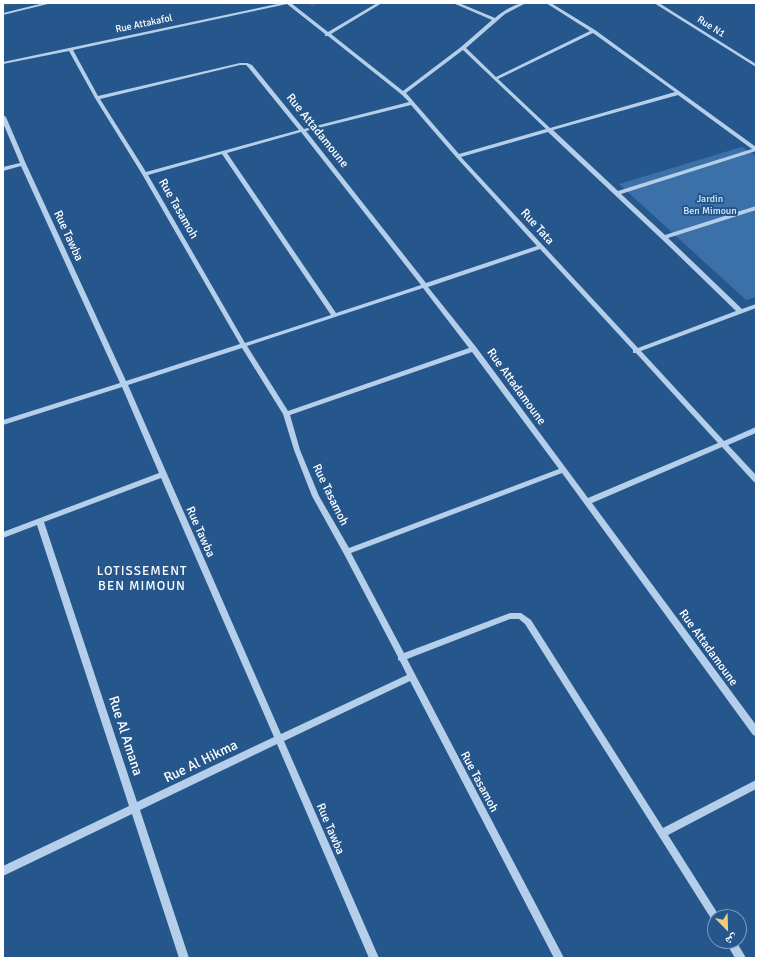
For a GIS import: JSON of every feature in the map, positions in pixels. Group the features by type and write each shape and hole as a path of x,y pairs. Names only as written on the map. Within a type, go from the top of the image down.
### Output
{"street":[{"path":"3,14 50,3"},
{"name":"Rue Tata","path":"288,3 403,93 540,247 756,480"},
{"name":"Rue Attakafol","path":"3,63 288,3"},
{"path":"328,35 380,3"},
{"path":"455,3 496,20"},
{"path":"403,93 463,48 510,9 524,3"},
{"path":"548,3 593,31 756,149"},
{"name":"Rue N1","path":"656,3 756,66"},
{"path":"495,79 593,31"},
{"path":"463,48 549,131 666,237 741,312"},
{"name":"Rue Tasamoh","path":"70,49 97,98 145,174 244,346 286,414 297,450 316,496 559,958"},
{"name":"Rue Attadamoune","path":"97,98 240,64 247,64 250,66 304,130 474,349 756,732"},
{"path":"458,156 678,93"},
{"path":"145,174 304,130 412,104"},
{"name":"Rue Tawba","path":"3,117 22,164 124,384 374,958"},
{"path":"618,194 756,149"},
{"path":"224,153 335,316"},
{"path":"3,169 22,164"},
{"path":"666,237 756,208"},
{"path":"3,423 244,346 540,247"},
{"path":"635,351 756,306"},
{"path":"286,414 474,349"},
{"path":"587,502 756,430"},
{"path":"346,552 564,470"},
{"path":"3,535 163,474"},
{"name":"Rue Al Amana","path":"40,522 184,958"},
{"path":"401,658 510,616 521,616 528,622 710,909"},
{"name":"Rue Al Hikma","path":"3,871 135,809 279,738 411,677"},
{"path":"662,833 756,784"},
{"path":"735,949 741,958"}],"green space":[{"name":"Jardin Ben Mimoun","path":"742,147 756,156 756,297 746,300 619,184"}],"district":[{"name":"LOTISSEMENT BEN MIMOUN","path":"142,580"}]}
